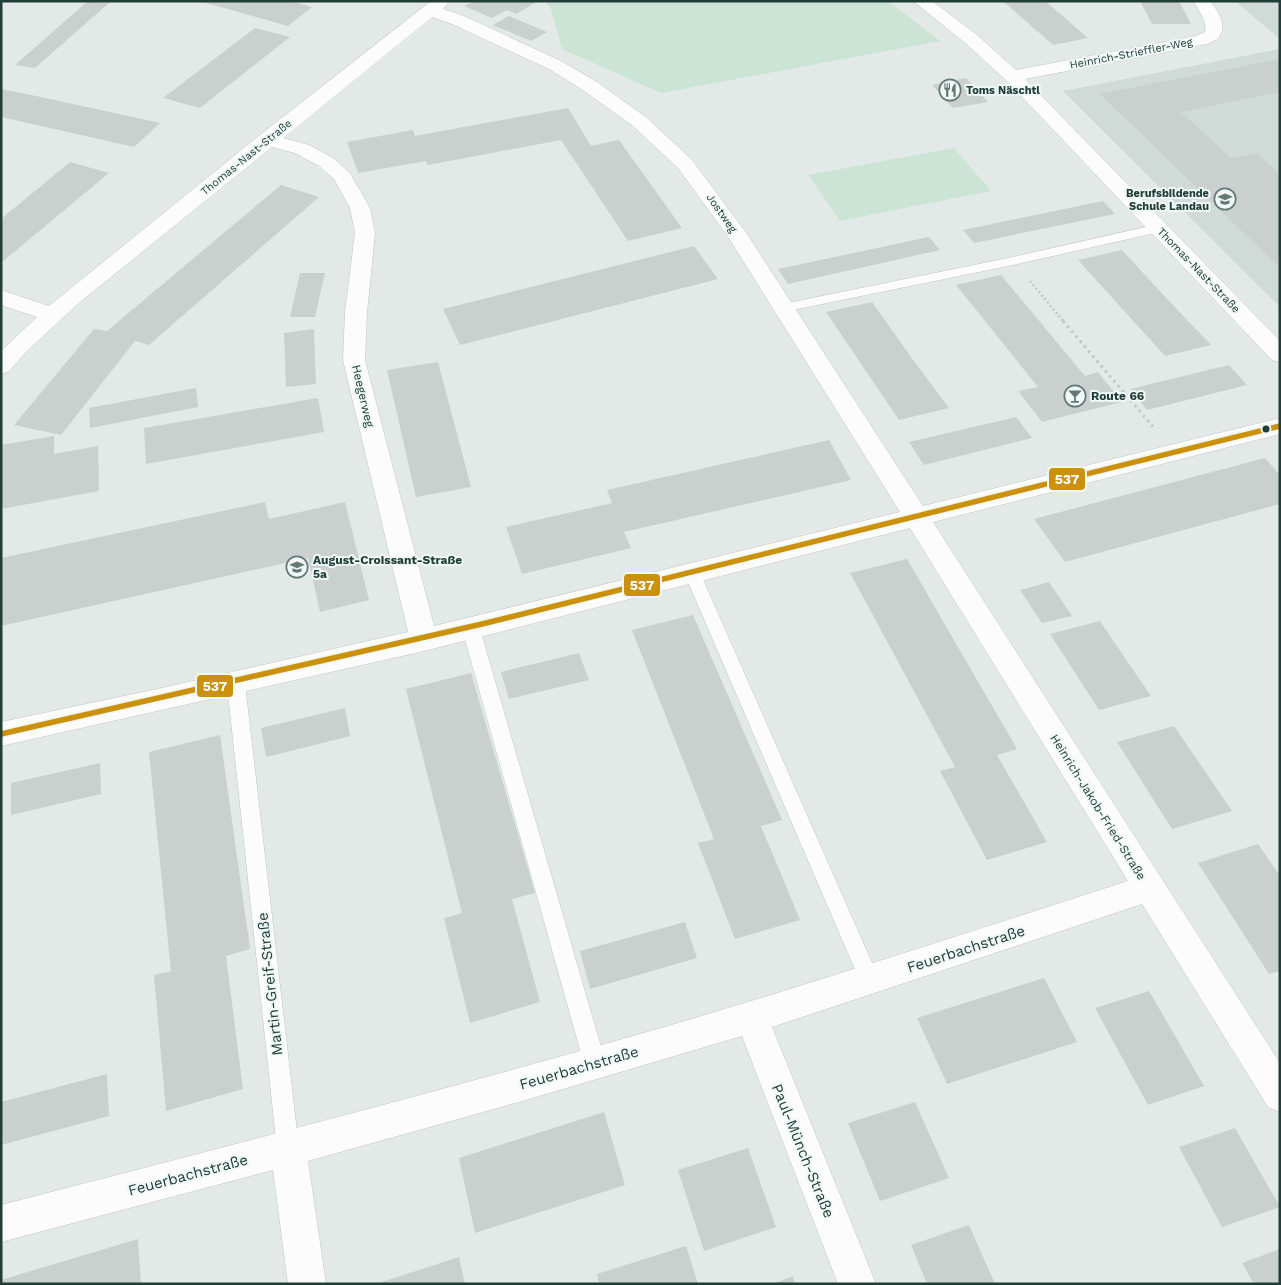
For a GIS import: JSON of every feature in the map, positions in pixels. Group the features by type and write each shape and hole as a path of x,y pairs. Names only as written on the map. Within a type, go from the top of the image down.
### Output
{"street":[{"name":"Thomas-Nast-Straße","path":"921,1 970,38 1012,76 1280,354"},
{"name":"Heinrich-Strieffler-Weg","path":"1012,76 1201,40 1212,34 1215,27 1201,1"},
{"name":"Thomas-Nast-Straße","path":"1,366 52,315 267,139 437,6"},
{"name":"Jostweg","path":"437,6 458,20 555,65 624,108 685,164 737,234 917,518"},
{"name":"Heegerweg","path":"267,139 302,150 326,162 342,176 360,208 366,233 356,313 354,360 424,640"},
{"path":"1,297 52,315"},
{"path":"1,734 236,684 471,629 1280,426"},
{"name":"Heinrich-Jakob-Fried-Straße","path":"917,518 1280,1095"},
{"name":"Feuerbachstraße","path":"1,1224 288,1149 595,1064 870,980 1149,888"},
{"name":"Paul-Münch-Straße","path":"751,1017 857,1284"},
{"name":"Martin-Greif-Straße","path":"288,1149 307,1284"}],"lane":[{"path":"783,308 1013,261 1159,228"},
{"path":"692,575 870,980"},
{"path":"471,629 595,1064"},
{"name":"Martin-Greif-Straße","path":"236,684 288,1149"}],"path":[{"path":"1013,261 1175,452"}],"shaded area":[{"path":"1235,1 1280,1 1280,39"},
{"name":"Berufsbildende Schule Landau","path":"1280,49 1280,307 1063,91"}],"green space":[{"path":"545,1 888,1 940,41 661,93 562,49 551,9"},
{"path":"954,148 991,191 840,221 808,175"}],"building":[{"path":"88,1 109,3 35,68 15,65"},
{"path":"199,1 290,1 312,7 288,26"},
{"path":"474,1 538,1 516,14 507,10 492,18 464,6"},
{"path":"1003,1 1045,1 1088,38 1053,45"},
{"path":"1140,1 1179,1 1191,24 1152,24"},
{"path":"509,16 547,32 531,41 493,25"},
{"path":"255,28 290,37 200,108 163,98"},
{"path":"1280,59 1280,92 1181,112 1231,158 1257,153 1280,174 1280,268 1100,94"},
{"path":"966,78 988,102 953,108 932,85"},
{"path":"1,89 160,123 134,147 1,117"},
{"path":"568,108 591,146 619,140 682,228 628,241 561,140 428,165 426,161 358,173 347,142 413,130 415,136"},
{"path":"70,162 109,173 1,263 1,219"},
{"path":"281,185 319,197 149,345 135,341 61,435 14,425 94,329 107,331"},
{"path":"1103,201 1115,214 974,243 963,230"},
{"path":"929,237 940,250 788,284 778,269"},
{"path":"694,246 718,279 460,345 443,309"},
{"path":"1122,250 1211,345 1165,356 1078,260"},
{"path":"300,273 325,273 315,317 290,317"},
{"path":"1001,275 1085,376 1098,372 1122,402 1042,422 1018,391 1038,387 956,285"},
{"path":"872,302 949,408 899,420 826,312"},
{"path":"314,329 316,384 286,387 284,333"},
{"path":"438,362 471,487 416,497 387,370"},
{"path":"1229,365 1247,385 1147,410 1130,389"},
{"path":"196,388 198,407 90,428 89,408"},
{"path":"318,398 324,432 146,464 144,428"},
{"path":"1016,417 1032,438 924,465 909,442"},
{"path":"54,436 54,454 98,446 99,491 1,509 1,445"},
{"path":"829,440 851,480 624,532 631,548 522,574 506,527 612,503 607,490"},
{"path":"1265,458 1280,475 1280,504 1065,562 1034,519"},
{"path":"265,502 269,519 345,502 369,600 320,612 308,558 1,626 1,558"},
{"path":"907,559 1017,749 997,755 1047,842 987,860 940,771 955,767 850,573"},
{"path":"1049,582 1072,616 1042,623 1020,590"},
{"path":"693,615 782,820 761,826 800,920 735,939 698,843 714,839 632,630"},
{"path":"1100,621 1151,696 1099,710 1050,634"},
{"path":"579,653 589,680 509,699 501,672"},
{"path":"471,673 535,893 512,899 540,1002 470,1023 444,918 462,913 406,689"},
{"path":"345,708 350,736 266,757 261,728"},
{"path":"1174,726 1232,811 1172,829 1117,742"},
{"path":"220,735 250,949 226,956 243,1089 166,1111 154,975 171,971 149,752"},
{"path":"100,763 101,794 11,815 11,783"},
{"path":"1258,844 1280,876 1280,971 1269,974 1198,863"},
{"path":"685,922 697,958 590,989 580,951"},
{"path":"1044,978 1077,1042 947,1084 917,1018"},
{"path":"1149,991 1204,1086 1148,1105 1095,1008"},
{"path":"107,1074 109,1116 1,1145 1,1102"},
{"path":"915,1102 949,1178 880,1201 848,1123"},
{"path":"604,1112 625,1185 475,1233 459,1158"},
{"path":"1235,1128 1280,1207 1222,1227 1179,1147"},
{"path":"748,1148 776,1227 704,1251 678,1170"},
{"path":"969,1225 995,1284 927,1284 911,1245"},
{"path":"138,1239 141,1284 1,1284 1,1280"},
{"path":"686,1246 698,1284 599,1284 597,1274"},
{"path":"1280,1249 1280,1284 1254,1284 1242,1263"},
{"path":"459,1257 465,1284 382,1284 382,1282"},
{"path":"793,1276 795,1284 772,1284"}],"transit line":[{"name":"537","path":"1,734 162,699 482,624 1280,426"}],"place":[{"name":"Toms Näschtl","path":"950,90"},
{"name":"Berufsbildende Schule Landau","path":"1225,199"},
{"name":"Route 66","path":"1075,396"},
{"name":"August-Croissant-Straße 5a","path":"297,567"}]}
